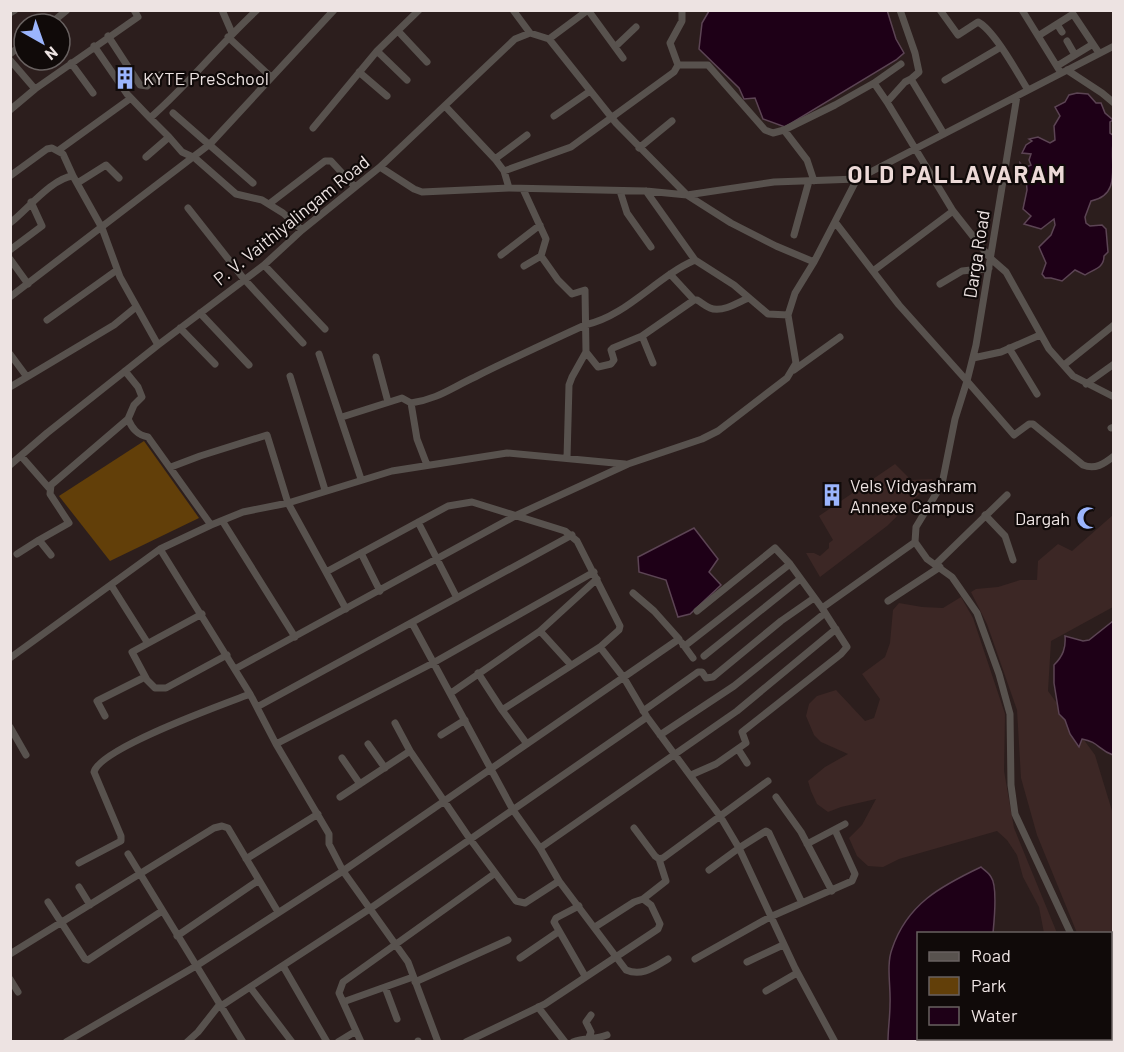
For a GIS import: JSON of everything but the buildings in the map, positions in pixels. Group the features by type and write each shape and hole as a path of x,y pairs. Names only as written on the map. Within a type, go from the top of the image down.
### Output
{"street":[{"path":"10,13 15,10"},
{"path":"72,62 136,14 147,10"},
{"path":"222,10 230,35 271,77"},
{"path":"150,118 257,10"},
{"path":"10,297 195,158 334,10"},
{"path":"314,128 377,51 419,10"},
{"path":"513,10 530,33 549,39 639,148 687,195 730,223 814,262"},
{"path":"549,39 588,10 623,58"},
{"path":"678,65 669,46 670,40 682,21 682,10"},
{"path":"887,102 905,82 919,72 900,10"},
{"path":"940,10 958,35 978,22 983,24 1001,47 1028,90"},
{"path":"1022,10 1062,70 1102,93 1113,103"},
{"path":"1038,36 1072,12 1099,53"},
{"path":"1057,24 1062,32"},
{"path":"615,47 636,27"},
{"path":"398,31 427,62"},
{"name":"P. V. Vaithiyalingam Road","path":"10,465 180,327 264,265 302,230 380,167 515,39 530,33"},
{"path":"108,36 140,85 147,86 160,75"},
{"path":"1067,41 1076,55"},
{"path":"1062,70 1076,55 1093,44"},
{"path":"94,46 131,98 182,152 195,158 236,194 262,200 283,213 302,230"},
{"path":"380,167 422,192 509,188 646,191 687,195 774,183 857,179 1017,96 1062,70 1113,46"},
{"path":"945,80 1001,47"},
{"path":"377,51 407,80"},
{"path":"10,60 35,89"},
{"path":"72,64 93,93"},
{"path":"678,65 708,65 765,130 772,133 784,130 835,105 901,64"},
{"path":"504,171 571,147 674,72 678,65"},
{"path":"10,110 59,72"},
{"path":"359,72 387,96"},
{"path":"911,79 944,134"},
{"path":"873,83 887,102 953,211 990,258 1006,272 1040,335 1073,376 1113,397"},
{"path":"554,116 590,91"},
{"name":"Darga Road","path":"915,542 916,527 942,484 955,419 973,358 1017,96"},
{"path":"59,150 131,98"},
{"path":"445,106 495,159 504,171 509,188"},
{"path":"173,113 253,183"},
{"path":"639,148 672,121"},
{"path":"784,130 807,160 811,181 794,235"},
{"path":"495,159 527,135"},
{"path":"146,158 169,137"},
{"path":"10,176 47,149 59,150 102,228 117,270 158,345"},
{"path":"269,204 325,161 331,161 356,187"},
{"path":"10,223 26,211 31,202 64,178 76,179 106,165 119,178"},
{"path":"794,370 796,356 788,315 795,293 814,262 857,179"},
{"path":"523,189 546,239 541,256 524,266"},
{"path":"620,191 627,213 651,247"},
{"path":"646,191 695,260 734,285 768,314 788,315"},
{"path":"10,250 42,226 31,202"},
{"path":"188,208 244,279 303,343"},
{"path":"873,271 953,211"},
{"path":"835,222 899,305 1014,435 1029,424 1033,424 1086,467 1098,466 1113,456"},
{"path":"501,255 540,225"},
{"path":"541,256 558,280 572,294 585,290 586,352 569,385 567,458"},
{"path":"10,259 27,284"},
{"path":"342,417 402,398 411,403 441,396 463,382 585,325 604,319 680,267 695,260"},
{"path":"264,265 325,329"},
{"path":"940,284 962,271 989,268"},
{"path":"47,320 117,270"},
{"path":"670,274 694,300 700,301 711,309 718,309 748,298"},
{"path":"586,352 598,367 611,364 614,360 611,350 642,336 694,300"},
{"path":"10,387 114,325 136,307"},
{"path":"200,313 249,365"},
{"path":"1064,365 1113,325"},
{"path":"180,327 215,364"},
{"path":"973,358 1009,348 1040,335"},
{"path":"642,336 653,363"},
{"path":"236,669 517,515 628,464 702,439 718,431 787,378 794,370 840,337"},
{"path":"1009,348 1036,394"},
{"path":"10,354 27,377"},
{"path":"319,354 361,479"},
{"path":"376,357 388,402"},
{"path":"1086,384 1113,364"},
{"path":"49,488 128,419 134,405 142,397 138,387 125,371"},
{"path":"290,376 325,490"},
{"path":"411,403 417,439 427,465"},
{"path":"128,419 131,427 142,436 148,437 211,525"},
{"path":"171,467 267,435 288,503 346,609"},
{"path":"10,658 160,549 243,512 288,503 392,471 507,453 628,464"},
{"path":"17,554 69,523 50,494 49,488 21,456"},
{"path":"888,601 938,566 985,515 1007,495"},
{"path":"326,572 448,506 472,502 572,535 596,576 620,626 619,630 600,647 502,710"},
{"path":"985,515 1005,536 1013,560"},
{"path":"223,522 295,637"},
{"path":"418,522 457,598"},
{"path":"257,707 572,535"},
{"path":"39,540 51,555"},
{"path":"660,735 734,686 824,611 915,542 927,559 952,577 977,613 999,674 1010,714 1011,785 1015,814 1071,932"},
{"path":"691,775 716,764 746,743 742,732 845,650 847,645 790,564 774,548 697,612"},
{"path":"160,549 236,669 276,744 329,834 328,844 343,870 408,962 438,1041"},
{"path":"361,553 380,591"},
{"path":"681,642 686,645 790,564"},
{"path":"451,693 540,632 596,576"},
{"path":"276,744 596,576"},
{"path":"704,656 800,579"},
{"path":"111,585 147,642"},
{"path":"633,593 654,611 693,658"},
{"path":"186,1041 198,1032 221,1005 371,908 513,810 645,714 698,672 702,672 706,678 713,677 781,621 814,598"},
{"path":"202,614 132,652 145,677 155,688 166,688 227,655"},
{"path":"412,623 513,810 540,848 559,881 615,957 626,970 633,973 644,972 668,959"},
{"path":"540,848 737,711 836,629"},
{"path":"540,632 571,665"},
{"path":"66,1041 196,966 343,870 624,678 681,642"},
{"path":"600,647 624,678 645,714 720,816 739,848 797,973 835,1041"},
{"path":"478,673 527,744"},
{"path":"105,716 97,701 145,677"},
{"path":"80,863 121,841 121,836 94,772 95,766 141,738 250,694"},
{"path":"441,735 465,720"},
{"path":"395,723 410,751 494,874 516,902 525,903 559,881"},
{"path":"10,727 26,755"},
{"path":"368,744 385,768"},
{"path":"738,749 747,763"},
{"path":"340,797 410,751"},
{"path":"342,758 360,784"},
{"path":"659,859 666,857 768,781"},
{"path":"776,797 807,844 832,891"},
{"path":"246,859 318,814"},
{"path":"807,844 845,824"},
{"path":"10,954 139,873 214,828 222,826 228,828 278,912"},
{"path":"595,927 634,902 644,899 666,881 659,859 634,828"},
{"path":"695,959 770,917 852,881 855,874 835,830"},
{"path":"709,870 763,832 769,833 802,903"},
{"path":"128,854 243,1041"},
{"path":"361,1041 339,993 343,982 494,874"},
{"path":"177,936 259,880"},
{"path":"79,887 90,905"},
{"path":"466,1041 538,1007 660,927 651,905 644,899"},
{"path":"48,902 85,959 88,960 162,911"},
{"path":"579,906 554,922 585,976"},
{"path":"520,958 558,932"},
{"path":"344,1002 385,987 414,980 508,940"},
{"path":"747,962 783,945"},
{"path":"283,966 327,1041"},
{"path":"766,992 797,973"},
{"path":"10,979 18,992"},
{"path":"250,987 292,1041"},
{"path":"385,987 397,1019"},
{"path":"538,1007 565,1041"},
{"path":"589,1037 591,1032 586,1022 591,1015"},
{"path":"338,1041 356,1031"},
{"path":"573,1041 589,1037 596,1040 607,1035"}],"shaded area":[{"path":"895,464 911,480 932,479 933,481 887,526 820,577 806,553 820,556 829,548 829,543 833,540 819,516"},
{"path":"1113,515 1113,607 1051,641 1048,691 1095,755 1113,814 1113,1041 1070,1041 1112,1040 1112,932 1077,932 1037,835 1021,778 1017,710 987,624 971,592 1020,580 1037,580 1038,561 1058,544 1072,551"},
{"path":"961,597 973,618 1005,714 1004,771 1014,828 1057,932 1044,932 1039,907 1023,877 1017,855 1007,840 997,831 899,859 883,867 868,866 857,856 849,838 862,825 876,799 828,812 817,804 811,791 808,781 825,767 848,754 821,742 814,735 806,716 809,704 817,696 836,690 865,721 874,718 880,699 862,674 885,657 890,643 893,610 899,603 943,608"},
{"path":"1015,1040 1064,1040 1064,1041 1021,1042"}],"green space":[{"path":"144,441 199,518 110,561 59,496"}],"water":[{"path":"887,10 896,39 904,53 785,127 763,119 755,98 744,99 739,88 699,49 702,23 709,11"},
{"path":"1088,94 1096,103 1101,103 1105,113 1113,120 1110,122 1110,133 1114,136 1111,184 1108,192 1091,201 1085,217 1086,223 1090,226 1102,225 1106,229 1108,252 1098,268 1085,275 1075,270 1062,281 1045,278 1042,274 1046,263 1039,247 1051,235 1055,225 1054,219 1041,229 1024,224 1031,216 1023,209 1027,190 1026,178 1020,169 1020,163 1024,168 1031,165 1029,160 1031,154 1022,153 1026,145 1032,141 1029,139 1038,137 1050,143 1055,140 1054,126 1060,116 1055,107 1065,102 1069,95"},
{"path":"694,528 718,559 709,572 721,585 690,614 678,617 666,580 639,572 638,557"},
{"path":"1113,621 1113,755 1092,742 1082,739 1079,747 1070,734 1065,720 1059,714 1054,683 1054,665 1063,652 1065,636 1083,641 1089,640"},
{"path":"981,867 990,876 993,882 995,904 993,932 917,932 917,1040 972,1040 888,1041 889,962 898,933 916,908 939,889"}],"place":[{"name":"KYTE PreSchool","path":"125,78"},
{"name":"Vels Vidyashram Annexe Campus","path":"832,495"},
{"name":"Dargah","path":"1088,518"}],"district":[{"name":"OLD PALLAVARAM","path":"957,173"}]}
